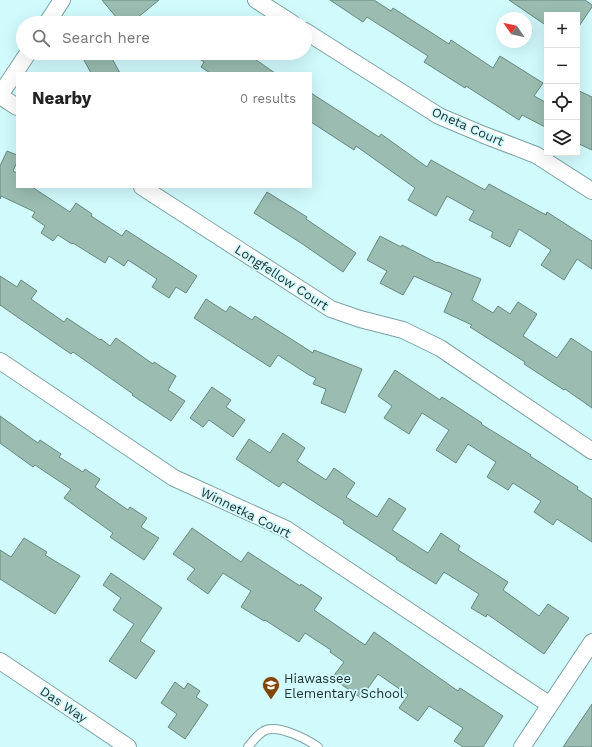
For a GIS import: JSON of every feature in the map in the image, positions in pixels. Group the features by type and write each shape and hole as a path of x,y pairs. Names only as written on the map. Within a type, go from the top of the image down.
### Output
{"street":[{"path":"52,16 62,0"},
{"path":"256,0 281,16"},
{"name":"Oneta Court","path":"312,35 439,116 536,155 592,191"},
{"path":"16,105 0,95 23,60"},
{"name":"Longfellow Court","path":"144,188 331,310 403,330 440,348 592,451"},
{"name":"Winnetka Court","path":"0,361 174,478 286,530 550,705"},
{"path":"522,747 592,642"},
{"name":"Das Way","path":"0,661 128,747"}],"lane":[{"path":"248,747 258,734 265,730 274,729 293,734 311,742 318,747"}],"building":[{"path":"102,0 159,0 140,16 115,16"},
{"path":"330,0 374,0 391,11 393,8 449,44 451,40 493,68 500,56 543,83 534,96 544,101 544,126 522,115 519,120 466,86 465,88 424,62 428,56 367,17 363,22"},
{"path":"509,0 585,0 592,5 580,25 580,12 544,12 544,24 532,16 532,12 527,12"},
{"path":"84,60 113,60 119,72 90,72"},
{"path":"201,60 256,60 274,72 208,72 201,67 204,62"},
{"path":"580,91 592,97 592,150 580,144"},
{"path":"312,94 379,137 381,134 427,167 431,160 485,190 489,184 546,215 547,212 592,241 592,269 577,259 564,280 541,265 551,250 519,229 510,247 491,237 493,232 469,220 474,211 447,196 436,216 408,200 415,188 356,146 354,150 312,123"},
{"path":"7,151 16,155 16,164 13,171 16,172 16,188 34,188 70,212 76,203 92,214 91,216 122,236 126,230 197,276 186,293 176,287 169,298 152,287 157,279 128,260 124,266 109,256 105,263 58,235 53,241 41,233 45,226 32,217 35,212 1,196 0,199 0,166"},
{"path":"267,192 307,217 306,219 356,253 343,272 254,213"},
{"path":"380,236 401,247 402,245 437,263 438,262 481,279 472,300 493,313 498,306 510,314 518,302 537,314 523,336 557,358 571,338 592,352 592,408 565,389 564,390 524,364 525,362 470,327 472,325 444,312 452,293 414,276 403,295 380,283 387,271 367,260"},
{"path":"0,276 17,287 21,280 37,291 31,299 64,322 67,318 110,346 116,338 153,364 154,362 176,376 168,390 185,401 171,421 73,352 71,354 0,305"},
{"path":"206,299 226,312 230,306 252,320 255,316 313,353 314,350 362,369 345,413 321,403 326,389 313,384 316,378 278,355 270,367 194,318"},
{"path":"395,370 440,400 442,397 482,423 481,424 531,455 530,456 578,487 577,489 592,499 592,542 557,519 553,525 534,512 541,501 513,483 508,490 487,477 496,462 468,444 456,463 436,450 449,430 422,413 409,434 384,418 392,406 378,396"},
{"path":"212,387 231,400 226,407 245,420 233,437 209,420 203,427 190,418"},
{"path":"0,416 38,443 40,440 61,454 59,457 83,472 85,469 100,479 95,487 128,510 130,507 147,518 141,527 159,538 144,560 110,537 113,533 64,498 71,489 35,465 33,467 0,443"},
{"path":"283,433 305,448 297,461 326,480 334,468 355,483 346,497 377,517 389,498 406,509 392,530 428,553 441,533 460,546 458,550 508,582 503,590 539,616 548,604 569,618 544,654 487,614 486,617 471,608 479,594 444,572 436,584 343,523 344,521 283,482 279,487 236,459 249,439 270,453"},
{"path":"192,528 241,562 248,552 300,586 301,584 322,598 314,610 365,645 374,632 458,691 460,688 503,716 483,747 463,747 454,741 463,728 429,706 418,721 399,708 408,695 378,674 361,698 332,678 344,662 330,652 331,650 305,633 299,642 265,620 264,621 241,607 251,591 223,573 208,594 187,579 195,569 173,554"},
{"path":"24,538 47,552 45,555 80,576 55,614 0,579 0,550 11,557"},
{"path":"111,573 162,608 140,641 155,651 136,679 109,661 134,624 113,610 121,598 103,585"},
{"path":"175,682 184,689 188,683 200,691 196,697 208,705 185,739 168,727 177,714 161,703"},
{"path":"592,704 592,747 563,747"}],"place":[{"name":"Hiawassee Elementary School","path":"271,700"}]}
